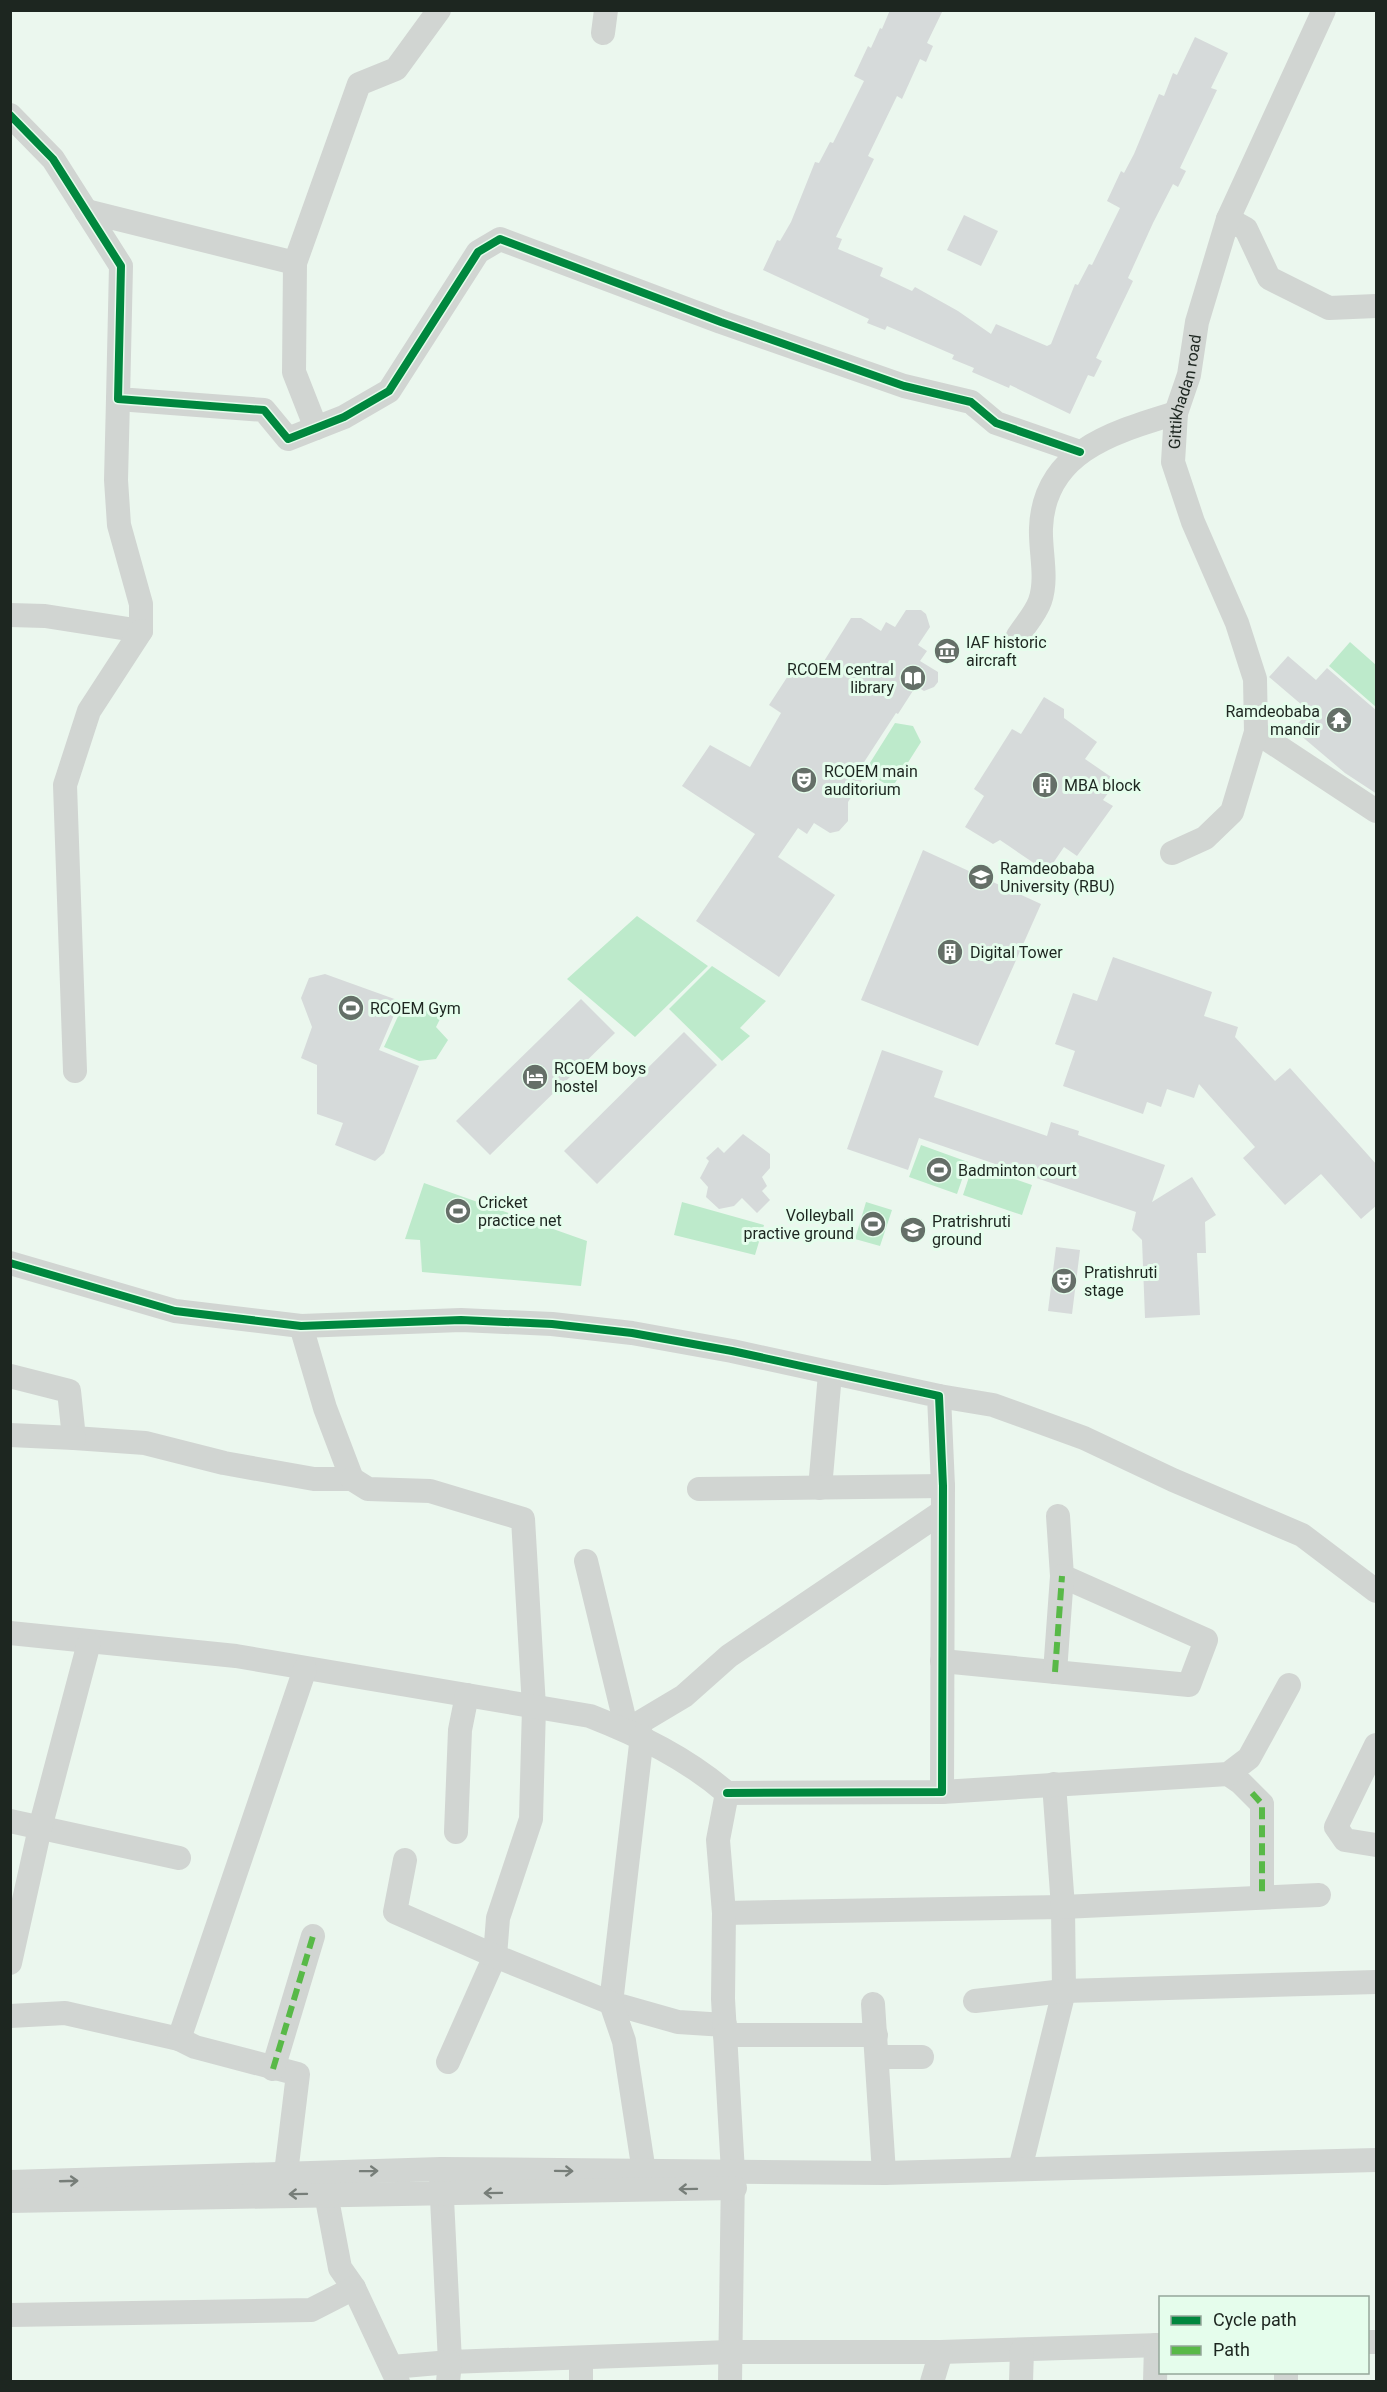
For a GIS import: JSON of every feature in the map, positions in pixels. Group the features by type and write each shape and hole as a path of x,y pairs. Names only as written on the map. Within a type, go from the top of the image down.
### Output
{"street":[{"path":"316,428 294,372 295,263 359,84 396,69 439,10"},
{"name":"Gittikhadan road","path":"1172,854 1205,838 1232,812 1256,732 1255,679 1237,622 1193,522 1173,462 1176,413 1189,375 1197,322 1228,219 1324,10"},
{"path":"10,115 53,159 121,266 116,480 119,525 141,603 141,631 89,711 65,785 75,1071"},
{"path":"86,211 295,263"},
{"path":"1228,219 1246,229 1269,278 1329,308 1377,306"},
{"path":"118,399 264,410 288,439 344,417 389,391 478,252 500,239 732,326 904,386 971,402 996,423 1080,452"},
{"path":"1018,636 1040,602 1043,587 1041,528 1044,497 1057,473 1080,452 1130,427 1176,413"},
{"path":"10,615 45,616 141,631"},
{"path":"1256,732 1377,811"},
{"path":"10,1263 175,1311 301,1326 461,1320 552,1324 643,1335 732,1351 830,1374 993,1405 1084,1438 1173,1480 1302,1535 1377,1591"},
{"path":"301,1326 325,1408 352,1479"},
{"path":"820,1488 830,1374"},
{"path":"10,1376 69,1391 74,1438"},
{"path":"939,1396 943,1486 942,1792"},
{"path":"10,1434 145,1443 291,1475 314,1479 352,1479 368,1489 430,1491 523,1519 534,1707 531,1819 496,1937 448,2062"},
{"path":"699,1489 943,1486"},
{"path":"634,1733 684,1696 729,1656 942,1512"},
{"path":"1055,1672 1062,1576 1058,1516"},
{"path":"586,1561 634,1733 611,2003 624,2041 644,2172"},
{"path":"942,1662 1189,1685 1206,1640 1062,1576"},
{"path":"10,1633 89,1643 236,1656 590,1716 634,1733 701,1771 727,1793 942,1792 1228,1774 1249,1758 1289,1685"},
{"path":"10,1963 40,1828 89,1643"},
{"path":"180,2039 305,1669"},
{"path":"456,1832 460,1730 467,1695"},
{"path":"1377,1745 1336,1827 1345,1840 1377,1845"},
{"path":"1228,1774 1241,1782 1262,1804 1262,1897"},
{"path":"1020,2169 1064,1990 1064,1907 1054,1784"},
{"path":"727,1793 718,1840 724,1913 725,2030 733,2180 729,2382"},
{"path":"10,1821 179,1858"},
{"path":"405,1860 395,1912 496,1937 611,2003 678,2022 725,2030 876,2046 922,2057"},
{"path":"724,1913 1064,1907 1319,1895"},
{"path":"273,2069 313,1936"},
{"path":"975,2001 1064,1990 1377,1982"},
{"path":"873,2004 884,2173"},
{"path":"10,2016 65,2013 180,2039 195,2047 298,2074 286,2173"},
{"path":"10,2182 286,2173 324,2182 442,2194 884,2173 1377,2160"},
{"path":"441,2169 449,2372"},
{"path":"10,2201 324,2182 441,2169 644,2172 733,2180 1377,2175"},
{"path":"324,2182 340,2268 354,2288 395,2374 449,2372 581,2358 729,2352 941,2352 1158,2345 1155,2382"},
{"path":"10,2315 311,2310 354,2288"},
{"path":"1021,2382 1022,2350"},
{"path":"932,2382 941,2352"},
{"path":"581,2358 581,2382"}],"green space":[{"path":"1350,642 1376,665 1376,707 1329,666"},
{"path":"895,723 913,726 921,742 895,783 886,784 870,775 868,766"},
{"path":"637,916 708,966 635,1037 567,979"},
{"path":"712,966 766,1001 740,1028 750,1036 722,1061 669,1009"},
{"path":"405,1001 441,1017 436,1027 448,1040 436,1059 419,1061 384,1047"},
{"name":"Badminton court","path":"921,1145 968,1162 957,1194 909,1177"},
{"path":"973,1165 1032,1185 1022,1215 963,1195"},
{"name":"Cricket practice net","path":"424,1183 587,1241 581,1286 422,1272 420,1240 405,1239"},
{"path":"682,1202 764,1225 755,1255 674,1235"},
{"name":"Volleyball practive ground","path":"866,1202 892,1210 880,1246 855,1239"}],"building":[{"path":"890,10 943,10 927,43 933,46 926,62 920,59 902,99 897,96 868,156 874,159 836,237 842,239 838,249 883,268 880,276 912,291 915,287 958,311 991,334 996,324 1047,346 1051,344 1075,284 1078,285 1089,264 1092,265 1120,208 1107,201 1121,171 1124,173 1134,154 1159,94 1164,96 1173,73 1177,75 1195,37 1228,53 1211,88 1217,90 1180,168 1186,171 1178,187 1173,184 1153,223 1128,278 1133,281 1096,358 1102,361 1094,377 1088,375 1070,414 1010,385 1009,388 972,372 974,368 952,359 954,355 887,326 885,330 867,323 869,319 763,270 777,240 780,241 791,222 815,162 819,163 830,142 833,143 864,81 854,76 868,46 871,48 880,28 882,29"},
{"path":"964,215 998,231 981,266 947,250"},
{"path":"906,610 921,610 926,614 930,627 918,645 927,651 920,661 938,672 938,682 934,687 924,691 916,686 898,714 896,713 855,776 862,780 848,802 848,821 839,831 830,833 814,823 807,834 798,828 778,857 835,895 779,977 696,921 755,834 682,786 710,745 750,767 781,713 769,705 797,662 816,674 851,618 861,618 881,631 886,622 895,627"},
{"name":"Ramdeobaba mandir","path":"1288,656 1316,680 1327,668 1377,711 1377,794 1345,773 1293,729 1309,711 1269,677"},
{"name":"MBA block","path":"1044,697 1064,709 1064,718 1097,742 1085,759 1117,781 1103,800 1113,806 1077,856 1064,847 1047,872 1000,840 993,844 965,827 984,796 974,789 1012,729 1021,734"},
{"name":"Digital Tower","path":"923,850 1041,904 978,1046 861,1000"},
{"path":"1113,957 1212,992 1204,1016 1238,1027 1235,1037 1275,1081 1290,1068 1377,1165 1377,1205 1361,1219 1321,1174 1285,1205 1243,1158 1255,1147 1199,1084 1194,1098 1167,1089 1161,1107 1147,1102 1143,1114 1063,1086 1075,1051 1055,1044 1073,993 1097,1001"},
{"path":"325,974 400,1001 379,1050 419,1066 384,1153 375,1161 335,1145 343,1123 317,1114 317,1065 301,1058 312,1027 301,998 309,978"},
{"name":"RCOEM boys hostel","path":"581,999 615,1033 490,1155 456,1121"},
{"name":"RCOEM boys hostel","path":"684,1032 717,1065 597,1184 564,1151"},
{"path":"882,1050 943,1071 934,1097 1047,1136 1051,1122 1079,1131 1078,1135 1165,1165 1152,1202 1192,1177 1216,1215 1205,1222 1206,1253 1197,1253 1200,1315 1145,1318 1142,1240 1132,1230 1136,1212 919,1138 908,1170 847,1149"},
{"path":"743,1134 770,1154 770,1168 762,1177 767,1186 762,1191 770,1200 757,1213 742,1198 734,1206 719,1209 706,1197 708,1187 700,1178 709,1161 706,1158 718,1147 724,1153"},
{"name":"Pratishruti stage","path":"1056,1247 1080,1250 1072,1314 1048,1311"}],"marked path":[{"path":"1055,1672 1062,1576"},
{"path":"1252,1793 1262,1804 1262,1897"},
{"path":"273,2069 313,1936"}],"cycle path":[{"path":"10,115 53,159 121,266 118,399 264,410 288,439 344,417 389,391 478,252 500,239 721,322 904,386 971,402 996,423 1080,452"},
{"path":"10,1263 175,1311 301,1326 461,1320 552,1324 632,1333 732,1351 939,1396 943,1486 942,1792 727,1793"}],"place":[{"name":"IAF historic aircraft","path":"947,651"},
{"name":"RCOEM central library","path":"913,678"},
{"name":"Ramdeobaba mandir","path":"1339,720"},
{"name":"RCOEM main auditorium","path":"804,780"},
{"name":"MBA block","path":"1045,785"},
{"name":"Ramdeobaba University (RBU)","path":"981,877"},
{"name":"Digital Tower","path":"950,952"},
{"name":"RCOEM Gym","path":"351,1008"},
{"name":"RCOEM boys hostel","path":"535,1077"},
{"name":"Badminton court","path":"939,1170"},
{"name":"Cricket practice net","path":"458,1211"},
{"name":"Volleyball practive ground","path":"873,1224"},
{"name":"Pratrishruti ground","path":"913,1230"},
{"name":"Pratishruti stage","path":"1064,1281"}]}
